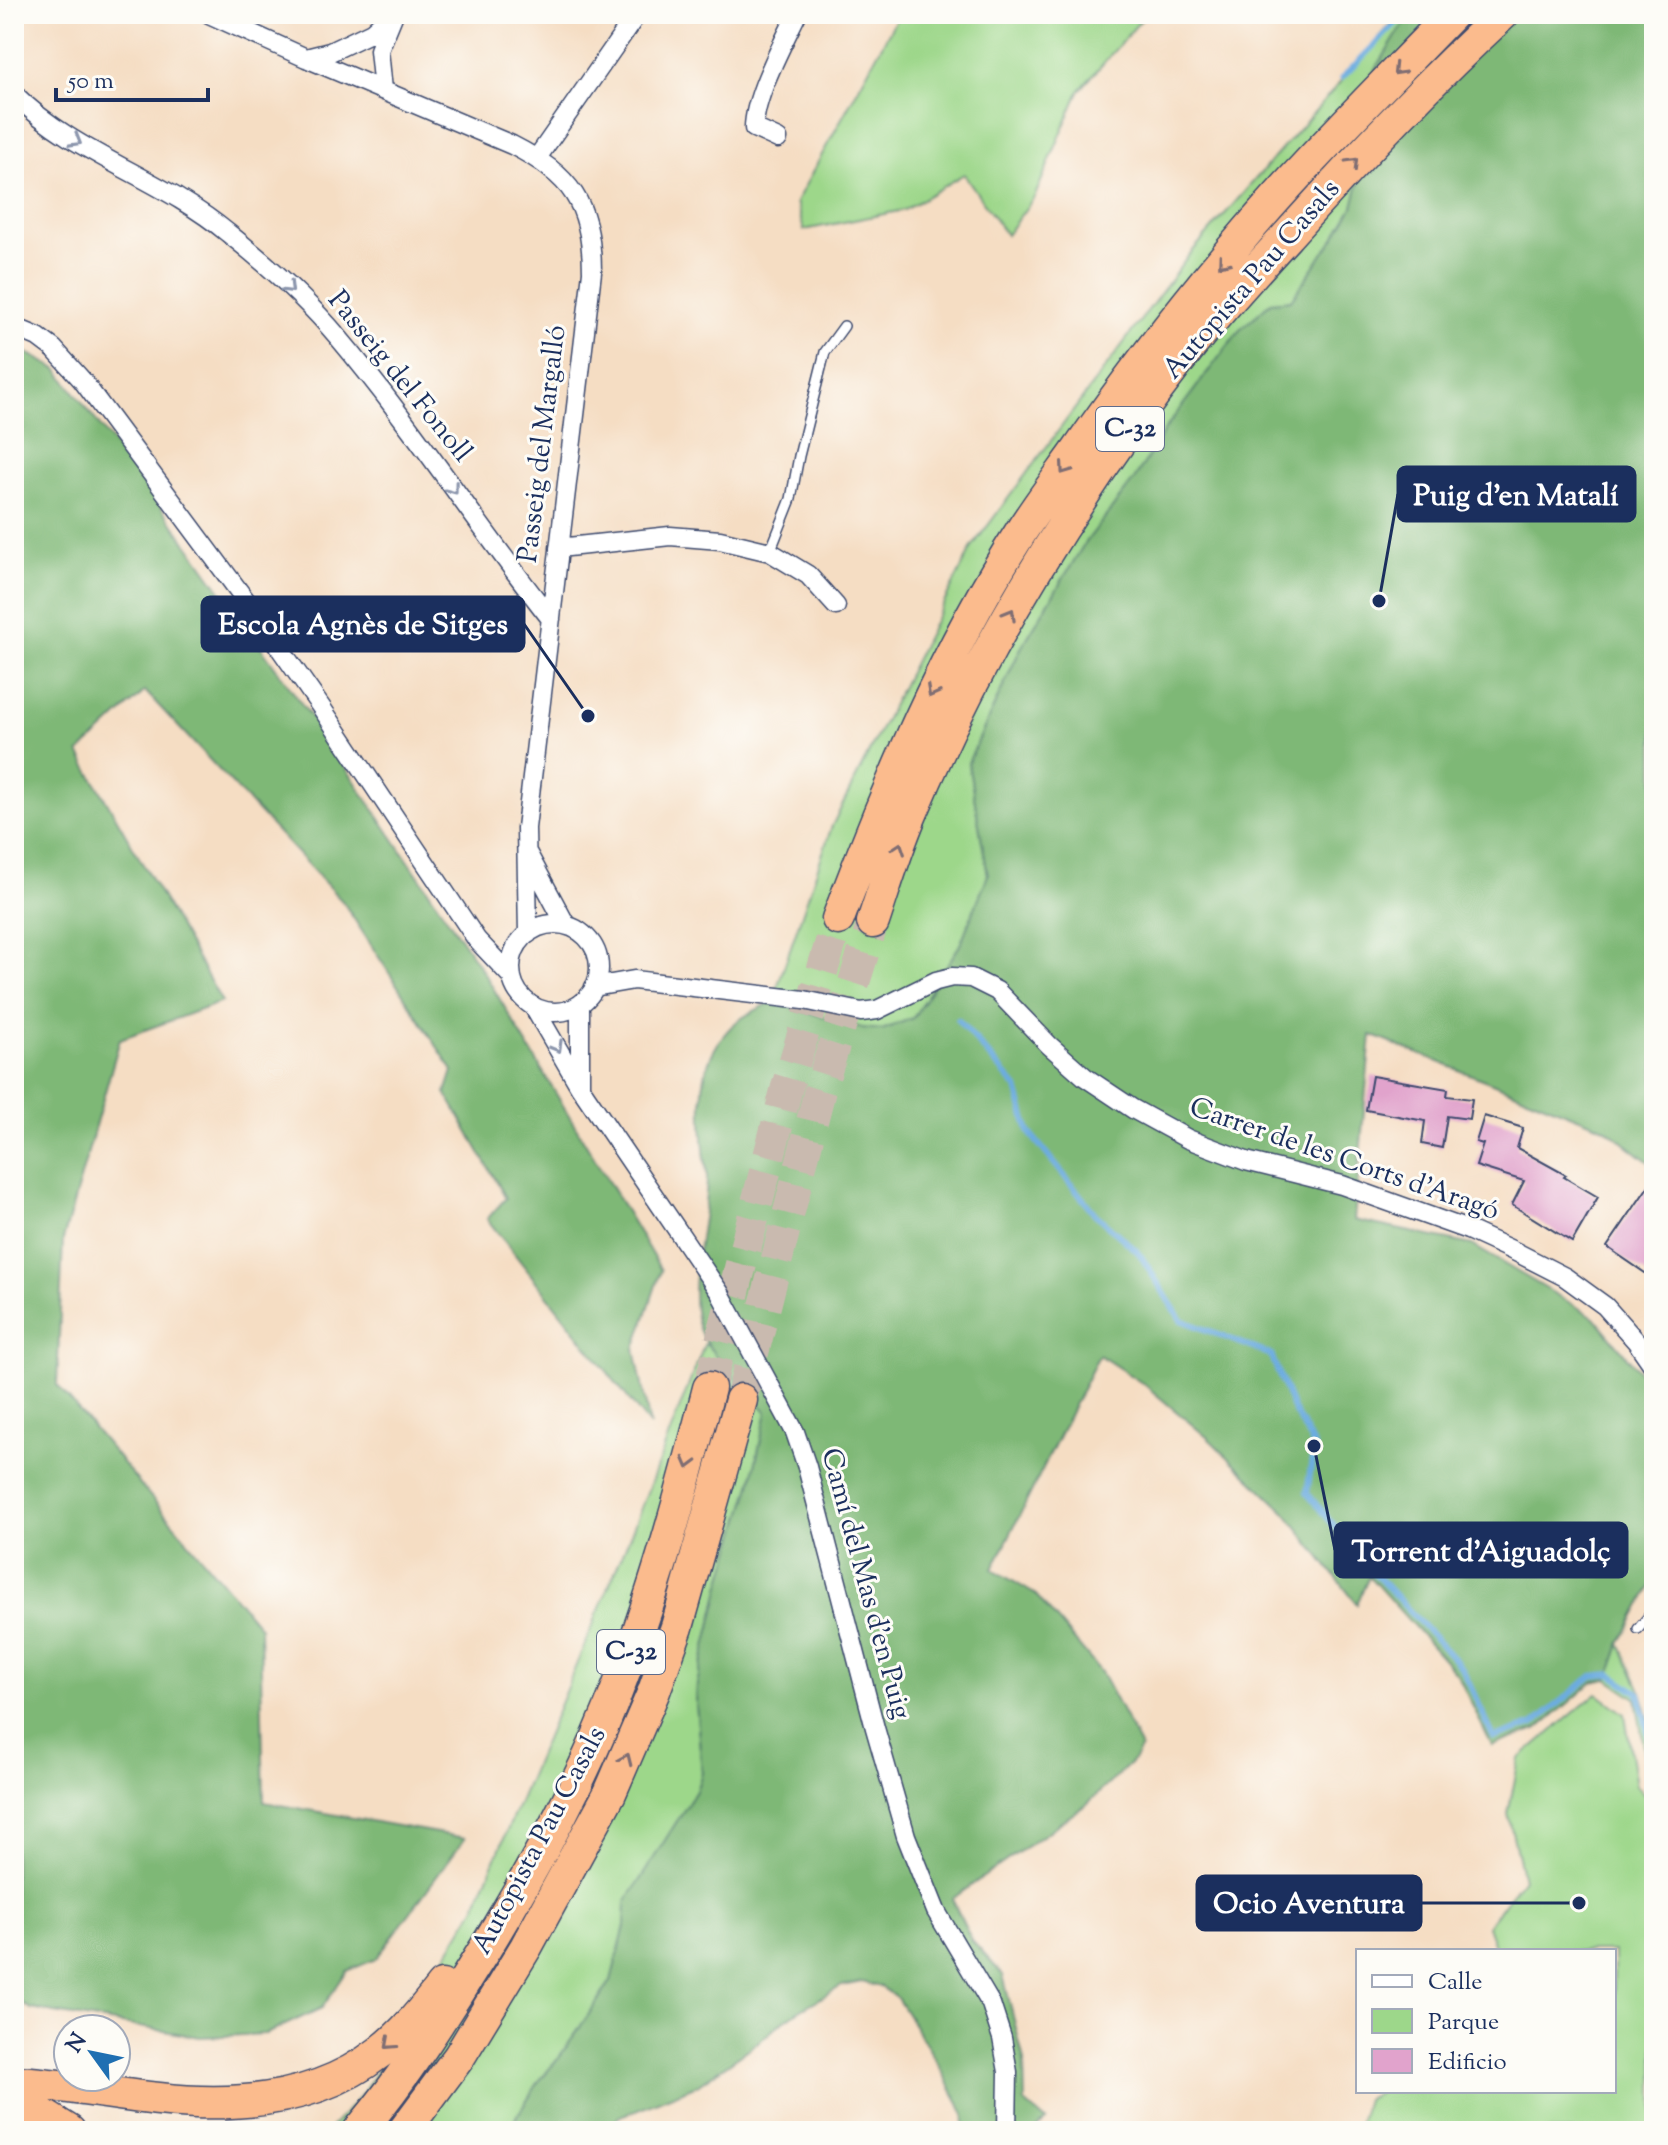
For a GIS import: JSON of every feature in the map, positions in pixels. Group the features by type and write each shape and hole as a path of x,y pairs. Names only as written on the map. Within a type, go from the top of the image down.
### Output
{"highway":[{"name":"Autopista Pau Casals","path":"838,919 880,808 925,705 1022,531 1173,320 1288,186 1452,14"},
{"name":"Autopista Pau Casals","path":"873,922 910,815 956,716 1039,565 1124,436 1186,352 1347,169 1503,14"},
{"name":"Autopista Pau Casals","path":"359,2131 388,2098 432,2035 514,1901 582,1774 622,1678 670,1536 709,1388"},
{"name":"Autopista Pau Casals","path":"404,2131 459,2057 526,1947 592,1829 629,1751 677,1627 741,1400"},
{"path":"432,2131 572,1896 592,1829"},
{"path":"14,2082 44,2083 160,2100 217,2103 296,2094 338,2078 379,2054 409,2027 514,1901"},
{"path":"14,2103 40,2113 69,2131"}],"street":[{"name":"Passeig del Margalló","path":"209,14 512,145 537,158 563,179 581,205 591,238 592,272 525,848 522,940"},
{"path":"306,58 330,52 372,32 392,14"},
{"path":"383,90 379,50 392,14"},
{"path":"537,158 637,14"},
{"path":"778,139 754,128 754,116 774,62 797,14"},
{"name":"Passeig del Fonoll","path":"14,94 48,125 162,189 216,224 280,278 353,356 551,619"},
{"path":"14,327 38,337 54,349 82,380 258,617 477,940 512,977 520,994 533,1006 545,1011 569,1009 580,1004 594,987 598,959 585,936 566,925 544,925 522,940 512,959 512,977"},
{"path":"559,548 670,536 720,540 770,552 808,575 836,606"},
{"path":"525,848 566,925"},
{"path":"477,940 522,940"},
{"path":"598,959 634,980"},
{"name":"Carrer de les Corts d'Aragó","path":"634,980 838,1006 861,1012 877,1010 936,981 952,977 971,978 997,991 1085,1077 1133,1109 1188,1139 1246,1161 1342,1185 1468,1230 1565,1277 1605,1306 1654,1367"},
{"path":"594,987 634,980"},
{"path":"580,1004 580,1087"},
{"name":"Camí del Mas d'en Puig","path":"533,1006 580,1087 720,1293 795,1432 906,1836 936,1911 991,2004 1002,2038 1008,2072 1007,2131"}],"lane":[{"path":"770,552 791,499 825,352 844,326"},
{"path":"1638,1629 1654,1610"}],"green space":[{"path":"899,14 1151,14 1140,21 1079,91 1035,196 1006,235 964,174 904,210 804,230 796,202"},
{"path":"1400,14 1410,14 1374,72 1364,163 1353,207 1337,234 1291,300 1271,302 1239,331 1168,425 1134,480 1083,546 1020,650 968,763 988,875 960,945 913,1018 882,1030 862,1028 772,1002 832,826 972,547 1190,254"},
{"path":"1410,14 1654,14 1654,1166 1605,1128 1371,1035 1354,1220 1472,1245 1594,1317 1654,1389 1654,1581 1620,1644 1608,1679 1593,1682 1538,1729 1492,1746 1457,1674 1369,1576 1357,1604 1286,1513 1208,1438 1145,1385 1099,1355 993,1569 1036,1595 1101,1672 1141,1748 1132,1762 1087,1804 952,1899 972,1941 1003,1975 1024,2061 1025,2103 1046,2121 1034,2131 964,2131 965,2114 897,1998 881,1987 862,1982 842,1986 798,2011 697,2085 618,2117 609,2131 508,2131 540,2080 611,1981 625,1926 626,1902 696,1791 702,1773 697,1684 722,1581 750,1489 767,1412 709,1347 698,1326 695,1309 695,1271 707,1174 702,1100 708,1063 725,1034 738,1021 772,1002 862,1028 882,1030 913,1018 960,945 988,875 968,763 1020,650 1083,546 1134,480 1168,425 1239,331 1271,302 1291,300 1337,234 1353,207 1364,163 1374,72"},
{"path":"14,346 57,369 153,496 319,728 486,976 661,1270 635,1349 650,1426 487,1219 506,1198 446,1093 453,1071 343,902 145,691 79,753 222,1002 120,1039 63,1240 57,1385 260,1627 264,1802 465,1838 376,1959 347,1971 322,2008 266,2034 200,2037 132,2026 132,2013 55,2013 31,2009 14,1998"},
{"path":"705,1343 767,1412 750,1489 722,1581 697,1684 702,1773 696,1791 627,1902 625,1926 611,1981 540,2080 508,2131 328,2131 363,2093 475,1908 632,1531"},
{"path":"1620,1644 1640,1688 1654,1736 1654,1777 1646,1759 1636,1698 1608,1679"},
{"path":"1597,1693 1625,1714 1636,1786 1654,1803 1654,2131 1357,2131 1366,2099 1378,2093 1616,2093 1616,1949 1495,1949 1487,1926 1523,1879 1508,1814 1519,1759"}],"building":[{"path":"1372,1076 1448,1089 1447,1096 1472,1099 1469,1119 1447,1116 1442,1148 1422,1144 1425,1121 1366,1110"},
{"path":"1484,1116 1523,1128 1517,1148 1598,1197 1572,1242 1512,1205 1524,1181 1476,1166 1483,1144 1476,1142"},
{"path":"1654,1178 1654,1279 1607,1247"}],"waterway":[{"path":"1342,78 1405,14"},
{"path":"958,1020 1017,1088 1029,1132 1096,1215 1139,1253 1181,1320 1271,1355 1293,1409 1314,1446 1307,1493 1368,1566 1462,1668 1494,1738 1534,1724 1592,1676 1611,1674 1639,1693 1654,1757"}],"tunnel":[{"path":"709,1388 787,1087 838,919"},
{"path":"741,1400 820,1090 873,922"}],"place":[{"name":"Puig d'en Matalí","path":"1379,601"},
{"name":"Escola Agnès de Sitges","path":"588,716"},
{"name":"Torrent d'Aiguadolç","path":"1314,1446"},
{"name":"Ocio Aventura","path":"1579,1903"}]}
